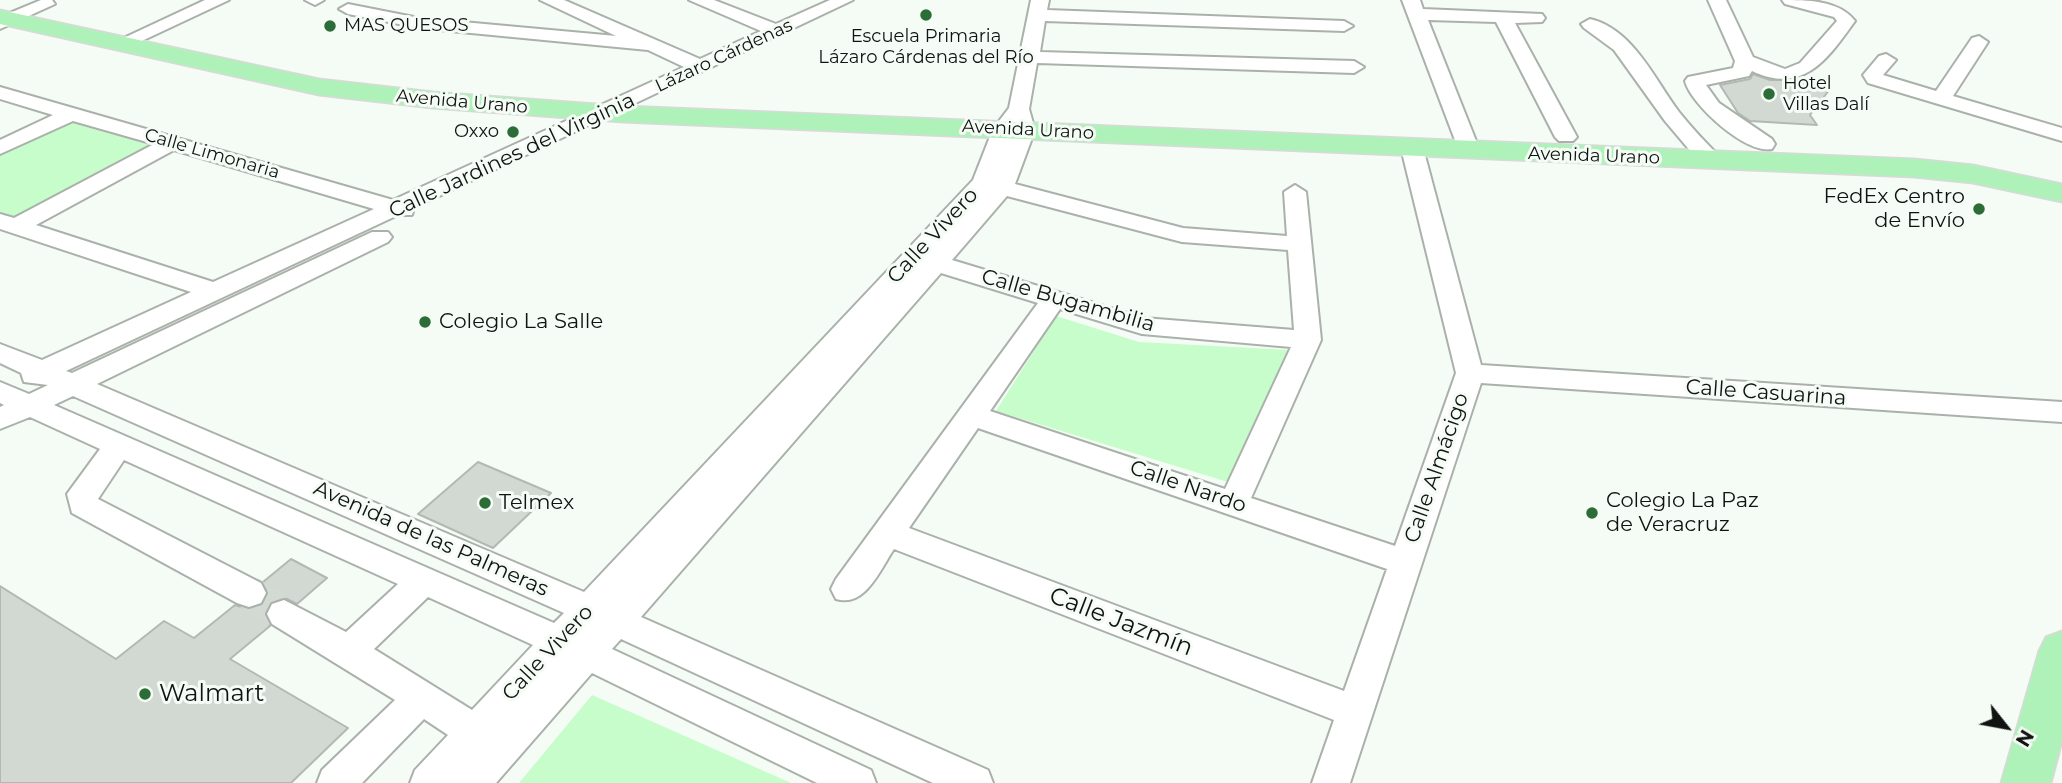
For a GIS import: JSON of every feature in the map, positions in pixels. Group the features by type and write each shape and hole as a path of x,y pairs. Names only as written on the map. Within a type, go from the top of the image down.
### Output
{"main road":[{"name":"Avenida Urano","path":"16,12 390,76 553,91 643,94 808,111 1412,148 1465,142 1566,137 1703,151 1786,151 1973,174 2062,192"},
{"name":"Avenida Urano","path":"16,12 133,33 319,87 433,100 610,113 808,111"},
{"name":"Avenida Urano","path":"1015,123 1703,151 1955,155 2062,177"},
{"path":"2026,783 2062,651"}],"street":[{"path":"133,33 199,0"},
{"path":"133,33 220,0"},
{"path":"368,0 348,9 419,23 647,45"},
{"path":"549,0 701,67"},
{"path":"698,0 777,32"},
{"name":"Lázaro Cárdenas","path":"643,94 842,0"},
{"path":"1717,0 1745,61 1742,72 1733,76 1695,80 1695,90 1708,105 1786,151"},
{"path":"1745,61 1767,71 1796,74 1807,67 1846,21 1840,13 1791,0"},
{"path":"1465,142 1413,7 1536,18"},
{"path":"1039,8 1344,26"},
{"name":"Calle Vivero","path":"429,783 488,741 993,185 1015,123 1039,8"},
{"path":"1502,16 1566,137"},
{"path":"1590,24 1621,46 1636,63 1672,117 1703,151"},
{"path":"1941,99 1979,42"},
{"path":"1028,57 1354,67"},
{"path":"1885,60 1873,77 2062,135"},
{"path":"1900,87 1915,67"},
{"name":"Calle Limonaria","path":"0,93 425,215"},
{"name":"Calle Jardines del Virginia","path":"0,392 214,291 610,113 643,94"},
{"name":"Calle Jardines del Virginia","path":"0,419 602,128 610,113"},
{"path":"0,148 71,114"},
{"path":"8,224 172,143"},
{"name":"Calle Almácigo","path":"1331,783 1470,373 1412,148"},
{"path":"993,185 1182,235 1300,244"},
{"path":"1234,502 1308,340 1295,192"},
{"path":"8,224 214,291"},
{"name":"Calle Bugambilia","path":"925,259 1142,326 1308,340"},
{"path":"848,589 1054,299"},
{"name":"Avenida de las Palmeras","path":"0,352 601,615 974,783"},
{"name":"Calle Casuarina","path":"1470,373 2062,412"},
{"name":"Avenida de las Palmeras","path":"0,392 573,647 857,783"},
{"name":"Calle Nardo","path":"971,415 1234,502 1404,562"},
{"path":"120,444 82,494 83,505 249,593"},
{"path":"249,502 284,475"},
{"name":"Calle Jazmín","path":"888,533 1354,711"},
{"path":"349,651 424,580"},
{"path":"284,614 349,651 488,741"},
{"path":"336,783 421,698"},
{"name":"Calle Vivero","path":"471,783 488,741"}],"green space":[{"path":"66,121 154,146 18,218 0,212 0,153"},
{"path":"1056,316 1139,342 1290,350 1228,482 996,411"},
{"path":"592,695 791,783 519,783"}],"building":[{"path":"1753,74 1770,80 1795,80 1830,89 1810,115 1817,125 1750,121 1738,113 1720,85 1750,79"},
{"name":"Telmex","path":"478,462 551,493 493,548 418,514"},
{"name":"Walmart","path":"291,559 327,578 297,604 285,598 271,602 265,613 270,626 230,659 348,728 291,783 0,783 0,586 116,659 164,621 194,638 235,605 248,609 262,605 268,594 263,582"}],"tunnel":[{"path":"249,593 284,614"}],"place":[{"name":"Escuela Primaria Lázaro Cárdenas del Río","path":"926,15"},
{"name":"MAS QUESOS","path":"330,26"},
{"name":"Hotel Villas Dalí","path":"1769,94"},
{"name":"Oxxo","path":"513,132"},
{"name":"FedEx Centro de Envío","path":"1979,209"},
{"name":"Colegio La Salle","path":"425,322"},
{"name":"Telmex","path":"485,503"},
{"name":"Colegio La Paz de Veracruz","path":"1592,513"},
{"name":"Walmart","path":"145,694"}]}
